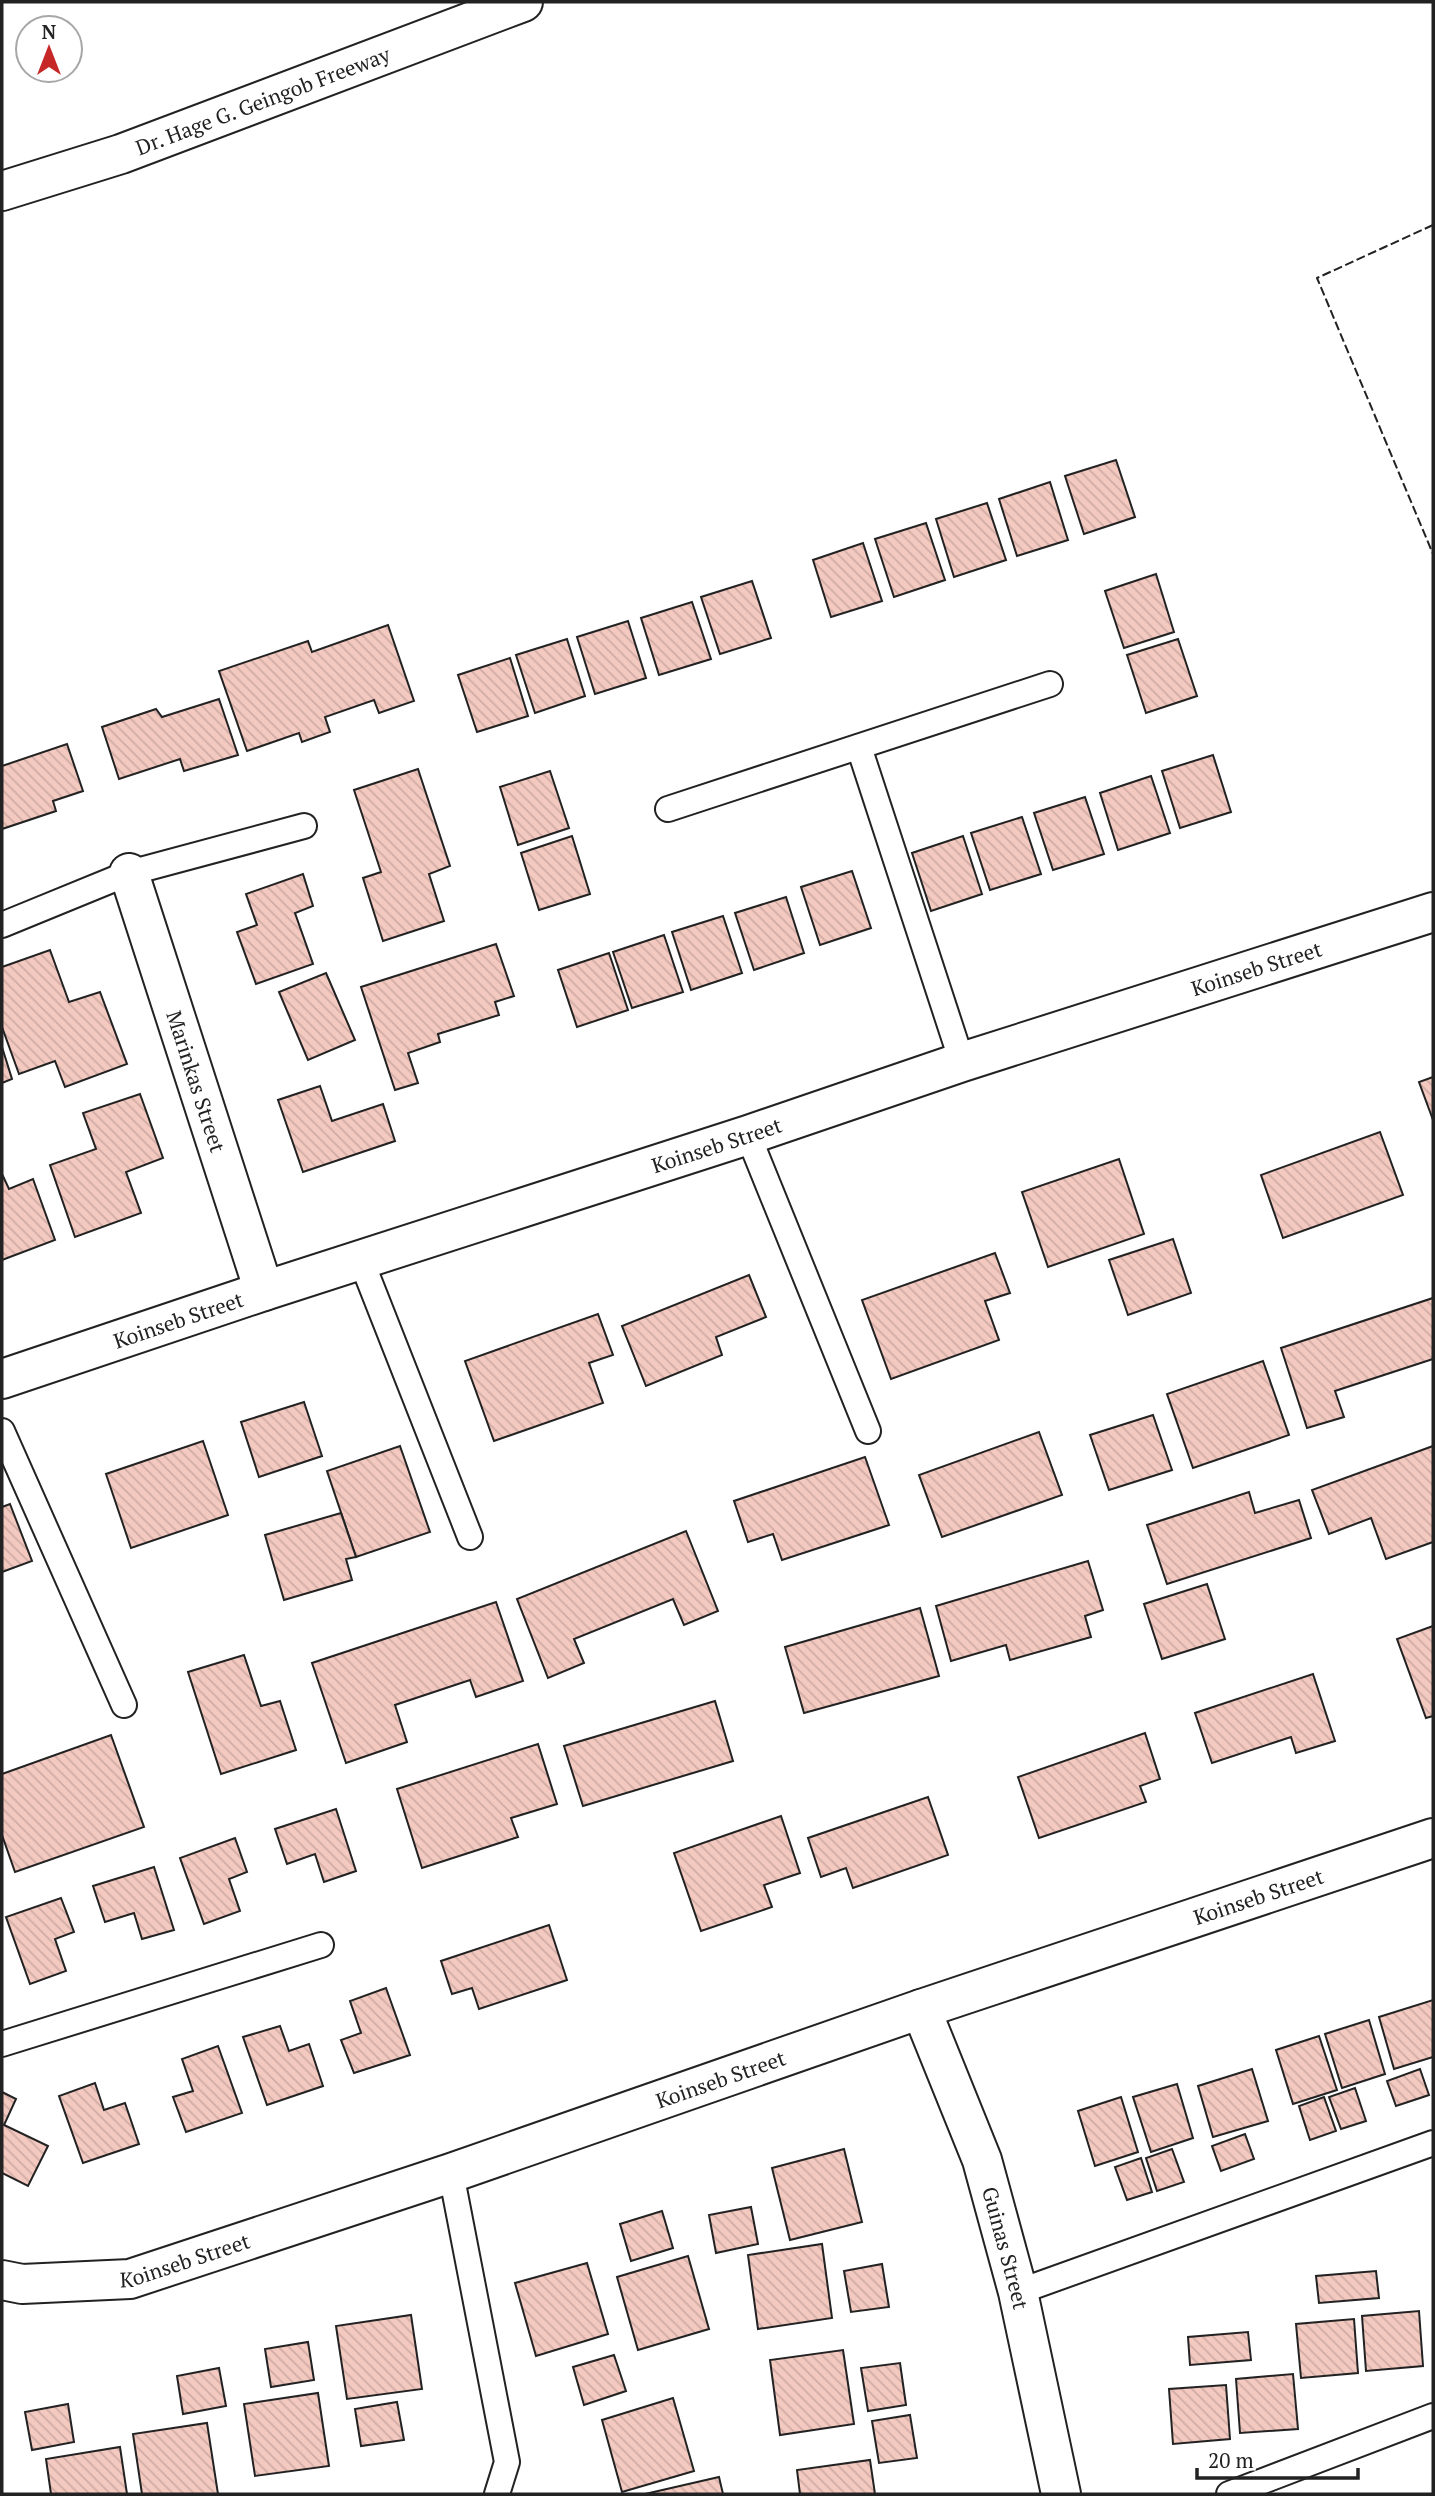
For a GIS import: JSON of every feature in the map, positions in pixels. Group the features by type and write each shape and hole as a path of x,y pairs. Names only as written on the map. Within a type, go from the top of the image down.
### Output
{"main road":[{"name":"Dr. Hage G. Geingob Freeway","path":"2,191 121,154 523,2"},
{"name":"Marinkas Street","path":"129,873 264,1291"},
{"name":"Koinseb Street","path":"2,1379 264,1291 748,1135 962,1062 1433,912"},
{"name":"Koinseb Street","path":"2,2280 22,2284 131,2278 451,2173 922,2009 1433,1838"},
{"name":"Guinas Street","path":"922,2009 982,2160 1018,2292 1061,2494"}],"lane":[{"path":"668,809 1050,684"},
{"path":"859,747 962,1062"},
{"path":"2,925 129,873 303,826"},
{"path":"748,1135 868,1431"},
{"path":"361,1261 470,1537"},
{"path":"2,1432 124,1705"},
{"path":"2,2044 321,1945"},
{"path":"1018,2292 1433,2143"},
{"path":"451,2173 507,2462 497,2494"},
{"path":"1229,2494 1433,2416"}],"building":[{"path":"1116,460 1135,517 1084,534 1065,476"},
{"path":"1050,482 1068,540 1017,556 999,499"},
{"path":"987,503 1006,560 954,577 936,519"},
{"path":"926,523 945,580 894,597 875,539"},
{"path":"863,543 882,601 831,617 813,560"},
{"path":"1156,574 1174,632 1124,648 1105,591"},
{"path":"752,581 771,638 720,654 701,597"},
{"path":"692,602 711,659 659,675 641,618"},
{"path":"628,621 646,678 595,694 577,637"},
{"path":"388,625 414,701 379,713 374,700 325,717 330,732 302,742 299,733 247,751 219,671 308,641 312,652"},
{"path":"567,639 585,696 535,713 516,655"},
{"path":"1178,639 1197,696 1146,713 1127,655"},
{"path":"510,658 528,716 477,732 458,675"},
{"path":"219,699 238,755 184,771 180,759 119,779 102,727 156,709 162,717"},
{"path":"67,744 83,791 53,801 56,811 2,829 2,766"},
{"path":"1213,755 1231,812 1180,828 1162,771"},
{"path":"418,769 450,866 429,874 444,921 383,941 363,878 381,872 354,790"},
{"path":"550,771 569,828 518,845 500,787"},
{"path":"1151,776 1170,833 1118,850 1100,793"},
{"path":"1085,797 1104,854 1053,870 1034,813"},
{"path":"1022,817 1041,874 990,890 971,833"},
{"path":"572,836 590,894 539,910 521,853"},
{"path":"963,836 982,894 931,911 912,853"},
{"path":"852,871 871,928 820,945 801,887"},
{"path":"303,874 313,906 295,913 313,964 256,984 237,932 257,925 246,894"},
{"path":"786,897 804,953 754,970 735,913"},
{"path":"723,916 742,973 691,990 672,932"},
{"path":"664,935 683,992 632,1008 613,952"},
{"path":"496,944 514,996 495,1002 499,1015 438,1034 440,1042 408,1053 418,1083 395,1090 361,987"},
{"path":"50,950 69,1002 100,992 127,1064 65,1087 55,1061 19,1074 2,1027 2,967"},
{"path":"609,953 628,1010 577,1027 558,970"},
{"path":"326,973 355,1040 308,1060 279,992"},
{"path":"2,1047 12,1079 2,1083"},
{"path":"1433,1077 1433,1120 1419,1082"},
{"path":"320,1086 332,1121 383,1104 395,1141 303,1172 278,1100"},
{"path":"140,1094 163,1158 126,1172 141,1213 75,1237 50,1165 96,1149 83,1113"},
{"path":"1380,1132 1403,1195 1283,1238 1261,1175"},
{"path":"1119,1159 1144,1234 1048,1267 1022,1192"},
{"path":"2,1174 9,1189 33,1179 55,1240 2,1260"},
{"path":"1173,1239 1191,1293 1128,1315 1109,1260"},
{"path":"995,1253 1010,1293 985,1301 999,1340 891,1379 862,1300"},
{"path":"749,1275 766,1317 716,1337 722,1355 646,1386 622,1326"},
{"path":"1433,1298 1433,1359 1335,1391 1344,1417 1307,1428 1281,1348"},
{"path":"598,1314 613,1355 589,1363 603,1403 494,1441 465,1361"},
{"path":"1263,1361 1289,1435 1193,1468 1167,1394"},
{"path":"304,1402 322,1456 259,1477 241,1422"},
{"path":"1153,1415 1172,1470 1109,1490 1090,1435"},
{"path":"1039,1432 1062,1495 942,1537 919,1475"},
{"path":"203,1441 228,1515 131,1548 106,1474"},
{"path":"400,1446 430,1532 356,1557 327,1471"},
{"path":"1433,1446 1433,1542 1386,1559 1371,1518 1329,1534 1312,1490"},
{"path":"865,1457 889,1525 782,1560 773,1534 748,1542 734,1501"},
{"path":"1249,1492 1255,1513 1299,1500 1311,1538 1167,1584 1147,1525"},
{"path":"10,1504 32,1561 2,1572 2,1507"},
{"path":"341,1513 356,1557 346,1559 352,1580 284,1600 265,1535"},
{"path":"686,1531 718,1611 684,1625 673,1599 574,1639 584,1663 548,1678 517,1599"},
{"path":"1088,1561 1103,1610 1085,1616 1091,1637 1010,1660 1006,1645 951,1661 936,1606"},
{"path":"1207,1584 1225,1639 1162,1659 1144,1604"},
{"path":"496,1602 523,1681 476,1697 470,1680 395,1705 407,1742 346,1763 312,1663"},
{"path":"920,1608 939,1676 804,1713 785,1647"},
{"path":"1433,1626 1433,1716 1426,1718 1397,1639"},
{"path":"244,1655 261,1706 280,1701 296,1750 221,1774 188,1672"},
{"path":"1313,1674 1335,1741 1296,1753 1291,1737 1212,1763 1195,1713"},
{"path":"715,1701 733,1761 583,1806 564,1746"},
{"path":"1145,1733 1160,1779 1140,1786 1146,1802 1039,1838 1018,1777"},
{"path":"111,1735 144,1827 15,1872 2,1835 2,1774"},
{"path":"538,1744 557,1804 511,1818 518,1837 422,1868 397,1789"},
{"path":"928,1797 948,1855 853,1888 846,1868 821,1877 808,1838"},
{"path":"336,1809 356,1871 324,1882 315,1854 287,1864 275,1829"},
{"path":"781,1816 800,1873 764,1885 772,1907 701,1931 674,1853"},
{"path":"235,1838 247,1872 229,1879 240,1911 204,1924 180,1858"},
{"path":"154,1867 174,1930 142,1939 134,1913 105,1922 93,1886"},
{"path":"61,1898 74,1932 55,1939 66,1971 30,1984 6,1917"},
{"path":"549,1925 567,1980 479,2009 472,1988 452,1994 441,1961"},
{"path":"386,1988 410,2055 354,2073 341,2040 361,2033 350,2001"},
{"path":"1433,2000 1433,2057 1394,2069 1379,2017"},
{"path":"1369,2020 1385,2074 1342,2088 1325,2034"},
{"path":"280,2026 289,2051 309,2044 323,2086 267,2105 243,2037"},
{"path":"1319,2036 1337,2090 1293,2104 1276,2050"},
{"path":"218,2046 242,2113 186,2132 173,2097 193,2091 182,2059"},
{"path":"1252,2069 1268,2121 1213,2137 1198,2086"},
{"path":"1420,2069 1429,2095 1396,2106 1387,2081"},
{"path":"95,2083 104,2110 125,2103 139,2144 83,2163 59,2096"},
{"path":"1177,2084 1193,2138 1151,2152 1133,2097"},
{"path":"1355,2088 1366,2121 1341,2129 1329,2097"},
{"path":"2,2092 16,2099 4,2125 48,2146 28,2186 2,2173"},
{"path":"1121,2097 1138,2152 1095,2166 1078,2111"},
{"path":"1324,2097 1336,2131 1310,2140 1299,2106"},
{"path":"1245,2134 1254,2159 1221,2171 1212,2146"},
{"path":"844,2149 862,2222 790,2240 772,2168"},
{"path":"1172,2149 1184,2182 1157,2191 1146,2158"},
{"path":"1141,2158 1152,2192 1127,2200 1115,2167"},
{"path":"751,2207 758,2244 716,2253 709,2215"},
{"path":"662,2211 673,2248 631,2261 620,2224"},
{"path":"822,2244 832,2318 758,2329 748,2255"},
{"path":"688,2256 709,2329 638,2350 617,2277"},
{"path":"587,2263 608,2334 536,2356 515,2283"},
{"path":"882,2264 889,2307 851,2312 844,2271"},
{"path":"1376,2271 1379,2298 1319,2303 1316,2276"},
{"path":"1419,2311 1423,2366 1366,2371 1362,2316"},
{"path":"411,2315 422,2389 347,2399 336,2326"},
{"path":"1354,2319 1358,2373 1301,2378 1296,2324"},
{"path":"1248,2332 1251,2360 1190,2365 1188,2337"},
{"path":"308,2342 314,2380 271,2387 265,2349"},
{"path":"843,2350 854,2424 780,2435 770,2360"},
{"path":"614,2355 626,2391 584,2405 573,2367"},
{"path":"900,2363 906,2405 868,2411 861,2368"},
{"path":"219,2368 226,2406 183,2414 177,2376"},
{"path":"1293,2374 1298,2429 1240,2433 1236,2379"},
{"path":"1226,2385 1230,2439 1173,2444 1169,2389"},
{"path":"318,2393 329,2466 255,2476 244,2404"},
{"path":"673,2398 694,2471 622,2492 602,2420"},
{"path":"397,2402 404,2440 361,2446 355,2409"},
{"path":"68,2404 74,2442 32,2450 25,2412"},
{"path":"910,2415 917,2458 879,2463 872,2421"},
{"path":"207,2423 218,2494 142,2494 133,2434"},
{"path":"120,2447 127,2494 51,2494 46,2459"},
{"path":"870,2460 875,2494 800,2494 797,2470"},
{"path":"719,2477 723,2494 645,2494"}],"fence":[{"path":"1433,225 1317,278 1433,554"}]}
